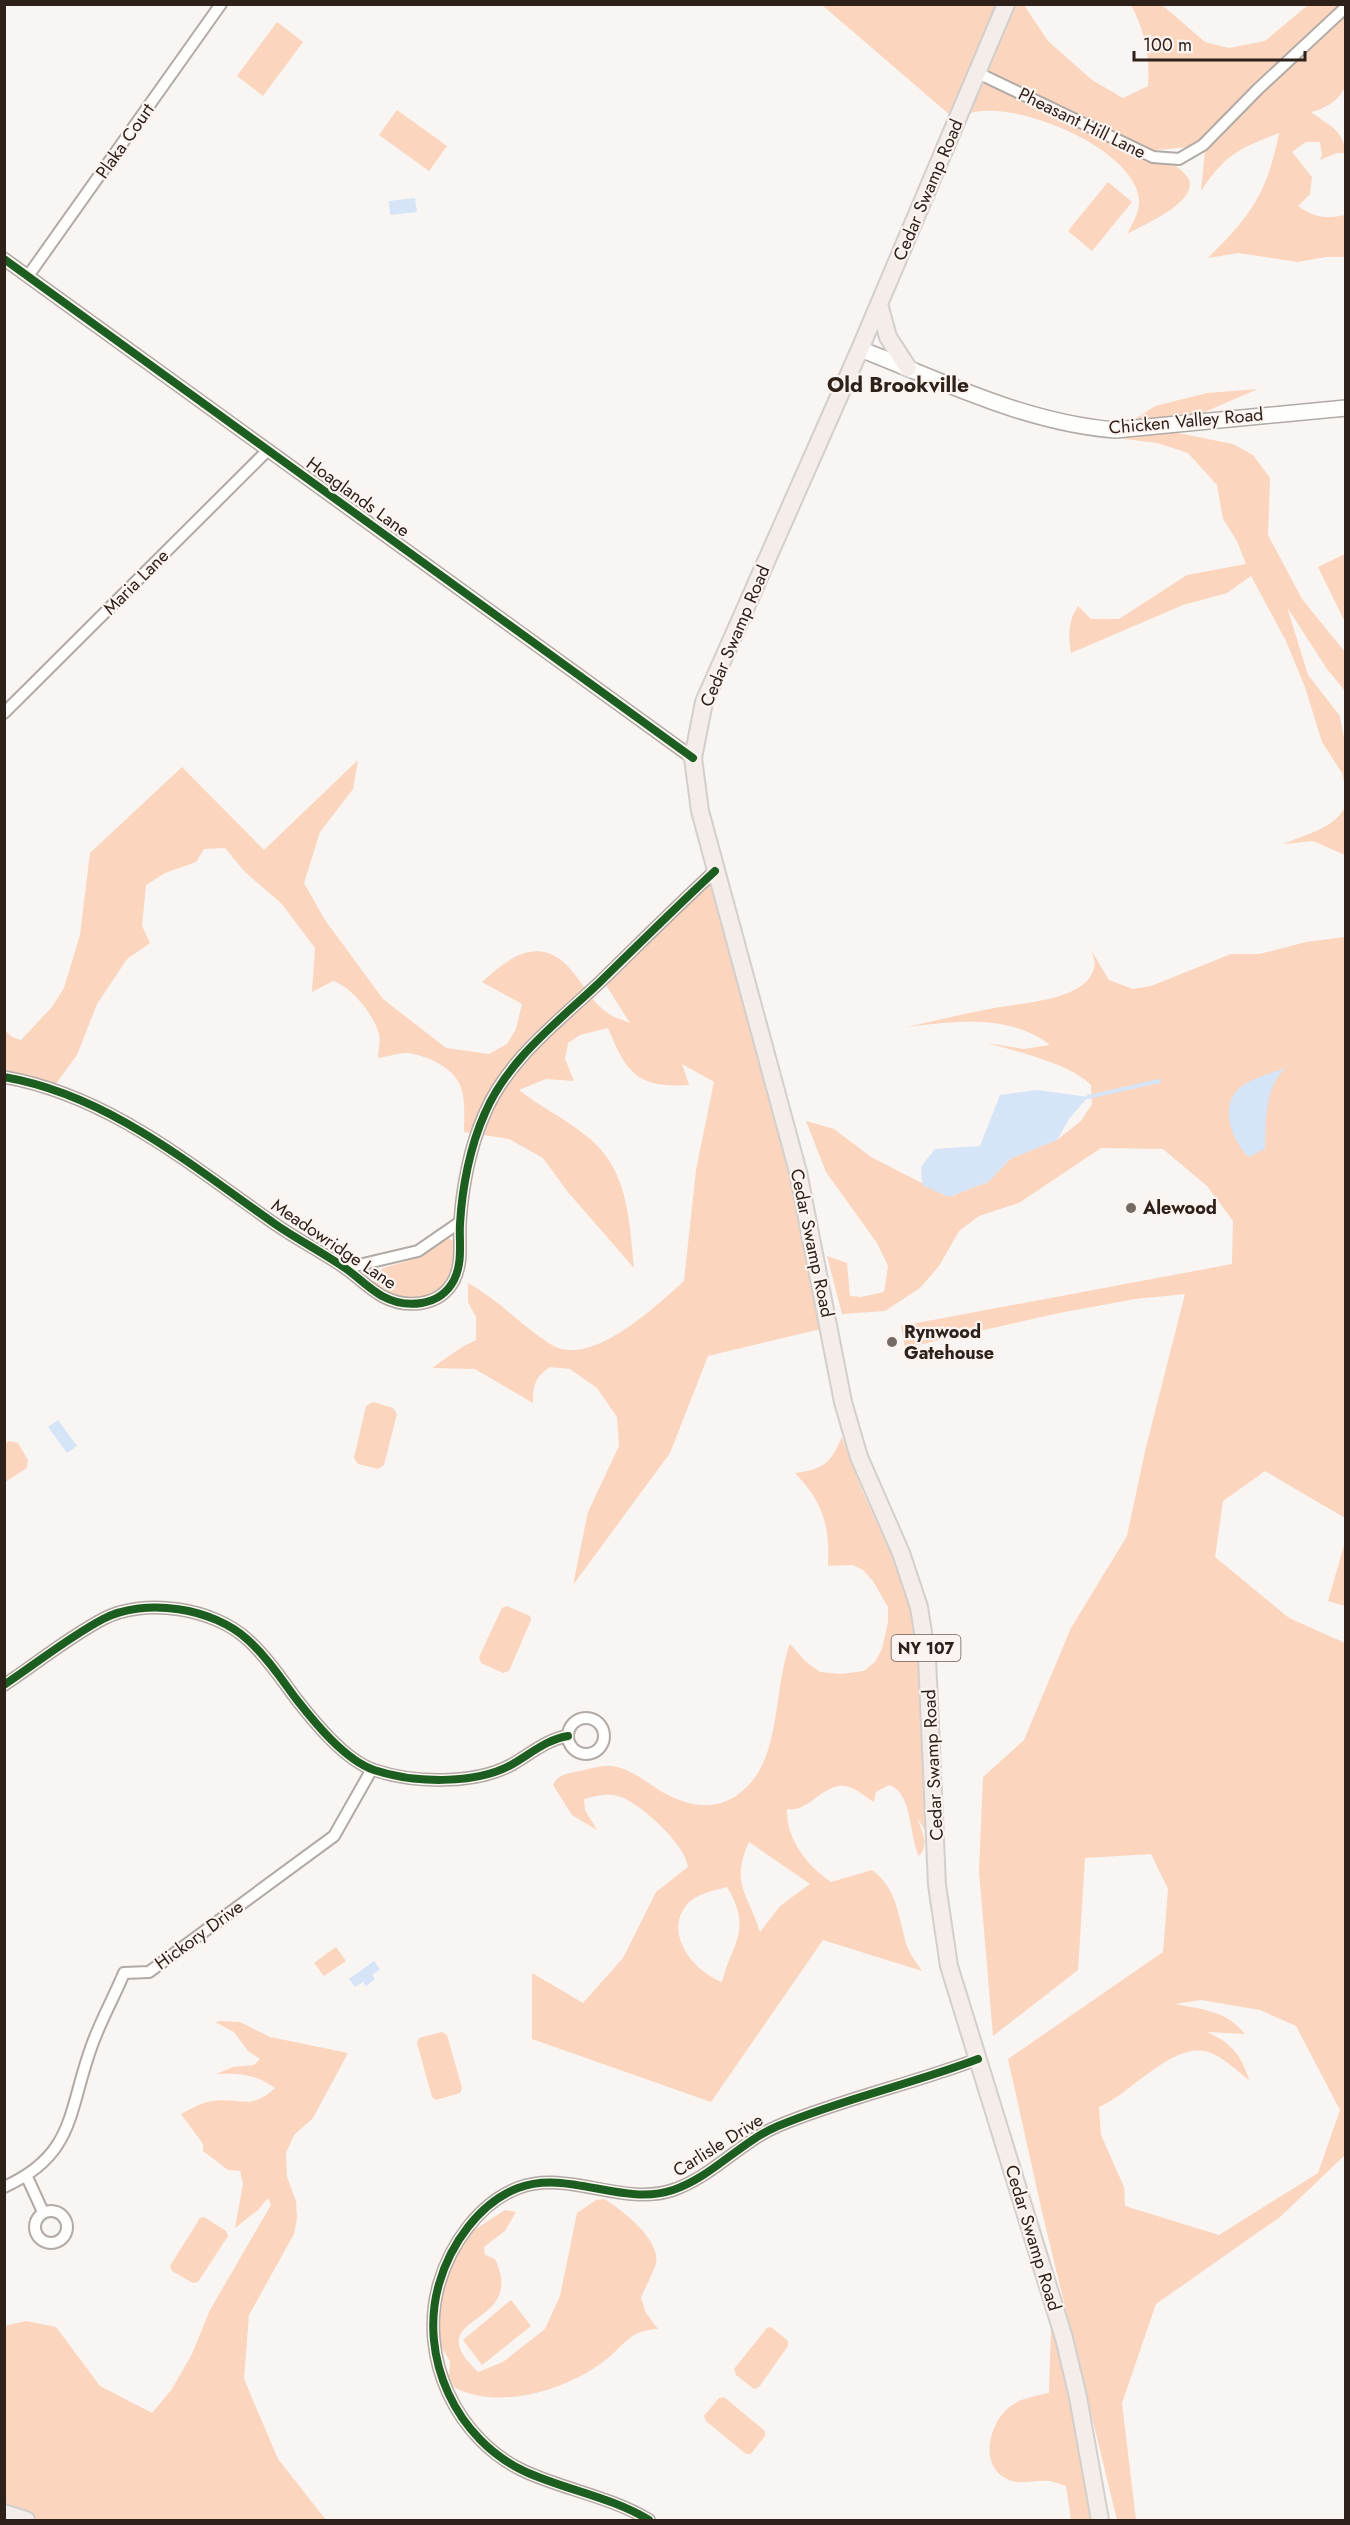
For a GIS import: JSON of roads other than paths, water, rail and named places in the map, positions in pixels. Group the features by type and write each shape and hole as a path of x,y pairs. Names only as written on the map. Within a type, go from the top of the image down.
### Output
{"main road":[{"name":"Cedar Swamp Road","path":"1006,4 860,349 704,702 693,758 700,811 715,871 798,1172 843,1402 859,1457 901,1553 919,1607 927,1658 939,1914 949,1966 1064,2338 1078,2397 1100,2520"},
{"path":"879,304 888,338 908,368"},
{"name":"Chicken Valley Road","path":"860,349 1007,407 1062,424 1085,428 1115,430 1346,408"},
{"path":"4,2513 26,2520"}],"street":[{"name":"Plaka Court","path":"28,276 221,4"},
{"name":"Pheasant Hill Lane","path":"978,73 1153,157 1179,159 1203,145 1258,89 1346,7"},
{"name":"Hoaglands Lane","path":"4,259 693,758"},
{"name":"Maria Lane","path":"4,713 268,450"},
{"name":"Meadowridge Lane","path":"4,1077 41,1085 78,1098 123,1120 293,1237 345,1268 392,1301 405,1305 428,1302 441,1295 452,1283 458,1269 460,1222 475,1139 503,1078 550,1028 715,871"},
{"name":"Meadowridge Lane","path":"345,1268 418,1251 460,1222"},
{"path":"4,1685 104,1619 128,1611 152,1609 193,1613 219,1621 247,1639 319,1729 372,1769 426,1779 466,1778 506,1767 553,1740 568,1736"},
{"name":"Hickory Drive","path":"4,2187 27,2177 50,2158 63,2138 92,2044 124,1973 149,1972 334,1836 372,1769"},
{"name":"Carlisle Drive","path":"649,2520 614,2503 525,2471 506,2460 496,2454 469,2427 452,2403 435,2354 432,2308 443,2270 458,2241 471,2223 492,2204 519,2188 545,2183 634,2194 673,2190 695,2180 741,2146 776,2127 978,2059"},
{"path":"27,2177 43,2212"}],"water":[{"path":"415,198 417,212 390,215 389,201"},
{"path":"1285,1068 1273,1086 1267,1106 1265,1149 1249,1157 1242,1150 1232,1131 1229,1121 1231,1100 1236,1091 1245,1084"},
{"path":"1037,1090 1088,1097 1069,1119 1057,1140 1010,1159 988,1182 949,1197 922,1185 921,1167 935,1149 980,1146 1000,1095"},
{"path":"58,1420 77,1446 67,1453 48,1427"},
{"path":"374,1961 380,1969 372,1975 375,1979 366,1986 363,1982 355,1987 349,1979"}],"waterway":[{"path":"1088,1097 1159,1081"}],"place":[{"name":"Alewood","path":"1131,1208"},
{"name":"Rynwood Gatehouse","path":"892,1342"}],"district":[{"name":"Old Brookville","path":"898,385"}]}
